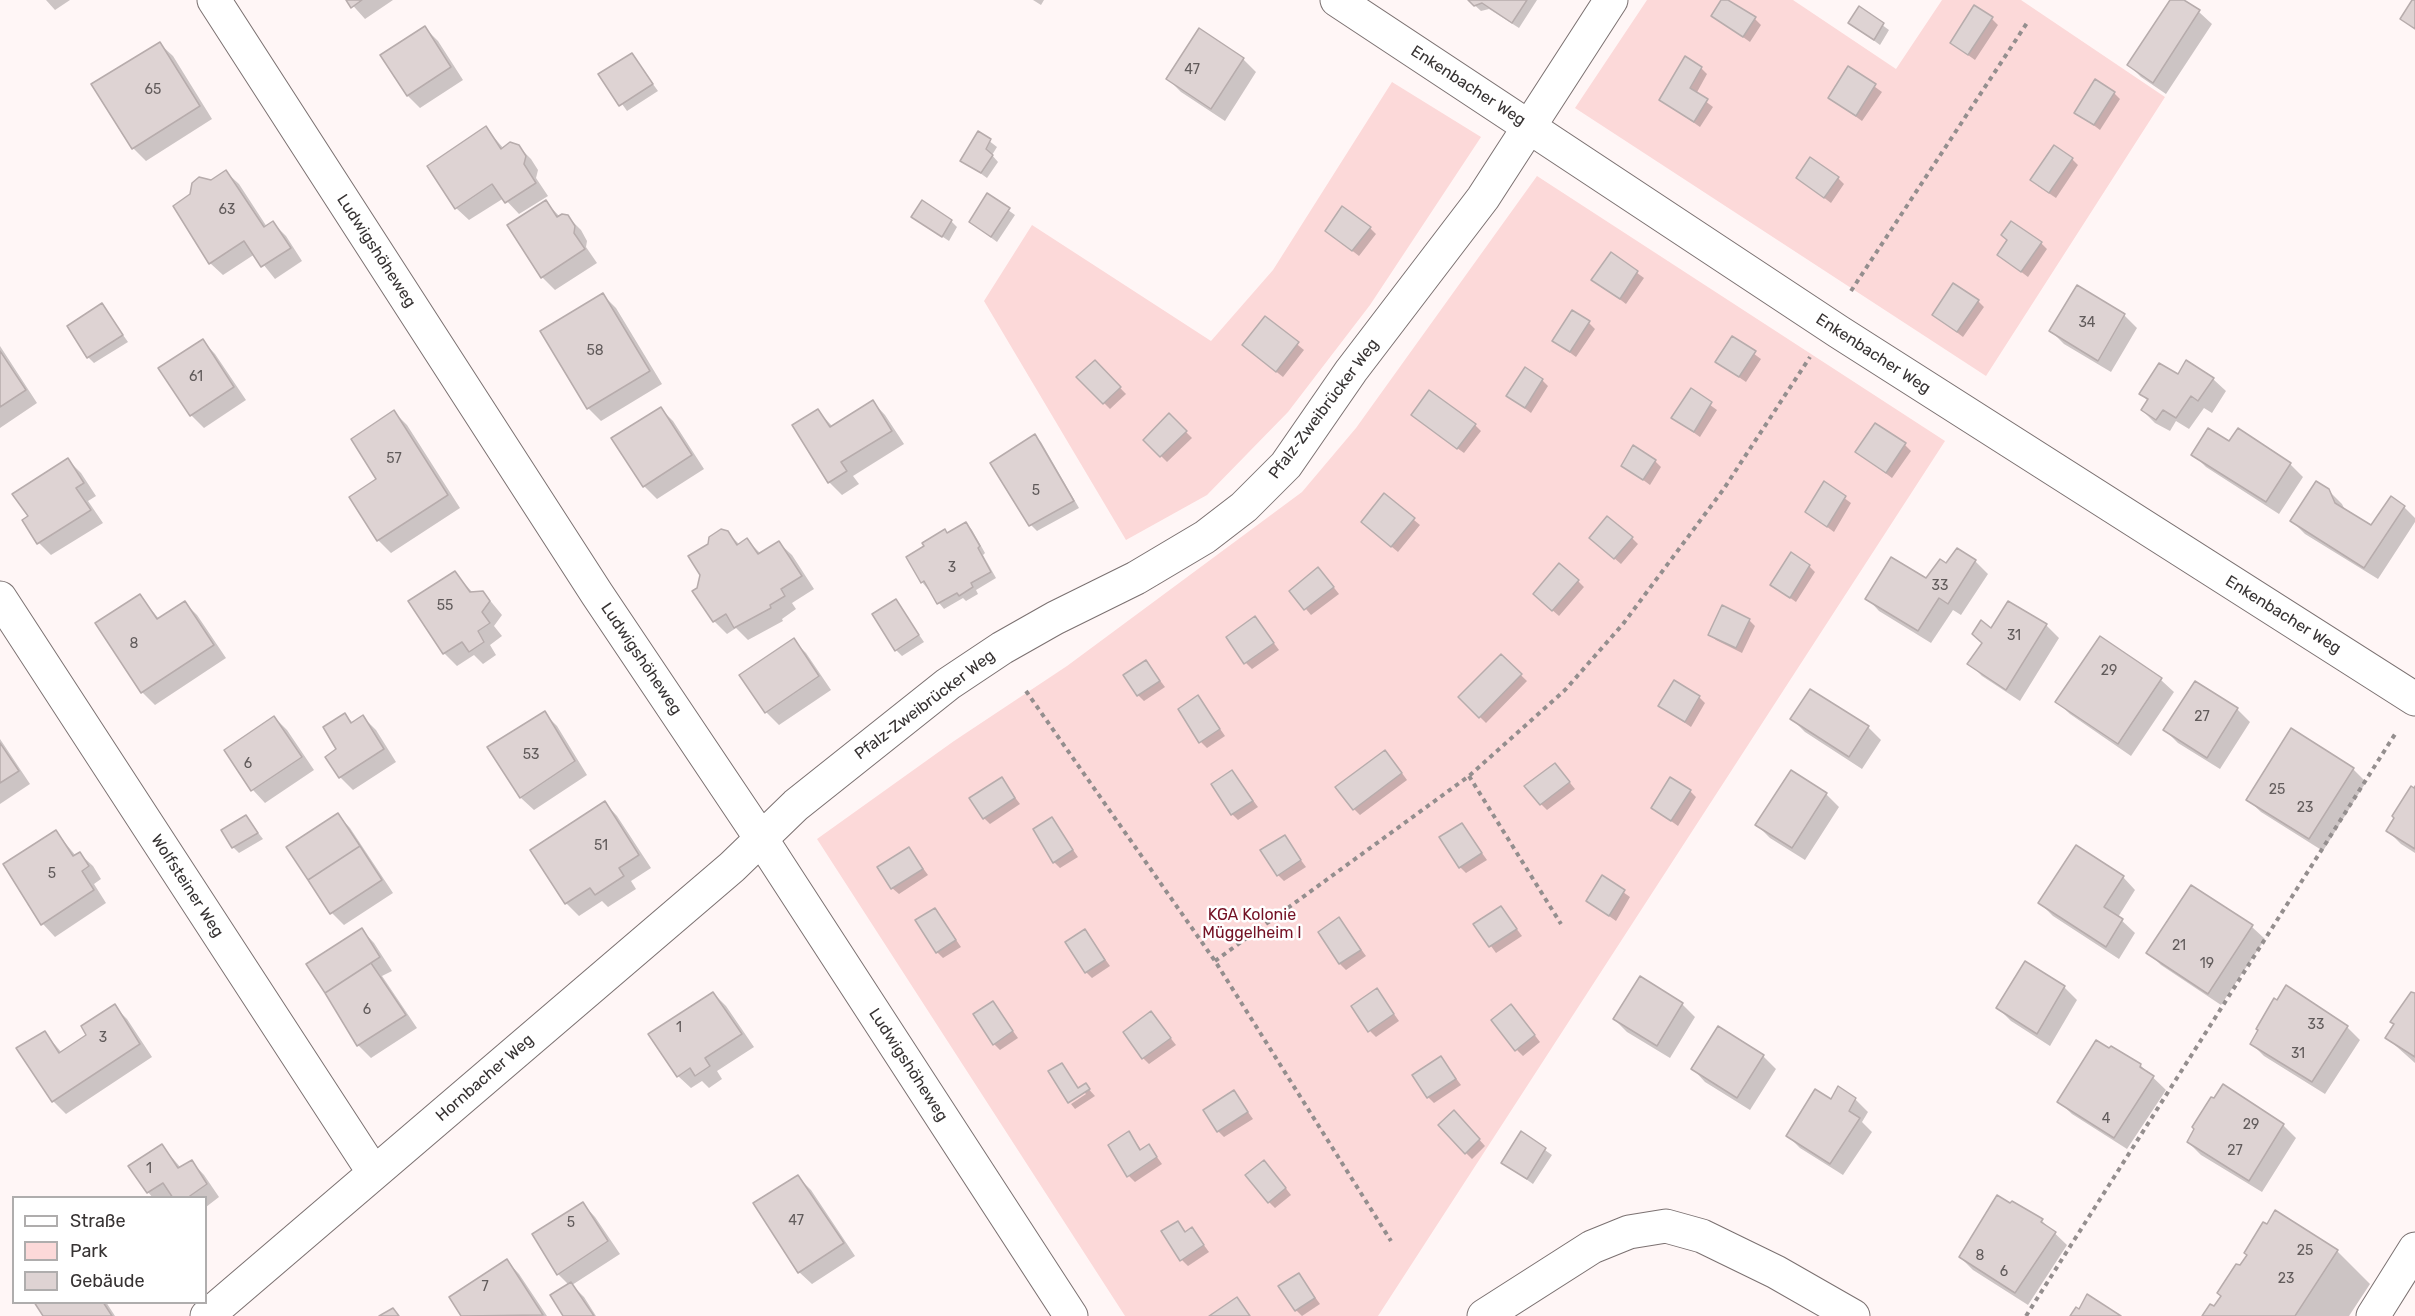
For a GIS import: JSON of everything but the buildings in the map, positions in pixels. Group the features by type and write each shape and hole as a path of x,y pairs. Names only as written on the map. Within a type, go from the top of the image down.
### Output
{"street":[{"name":"Ludwigshöheweg","path":"214,0 584,574 762,840 1071,1316"},
{"name":"Enkenbacher Weg","path":"1337,0 1839,332 2415,699"},
{"name":"Pfalz-Zweibrücker Weg","path":"762,840 796,805 948,684 1002,648 1055,618 1136,578 1205,537 1244,507 1286,465 1351,372 1483,198 1611,0"},
{"name":"Wolfsteiner Weg","path":"0,598 374,1173"},
{"name":"Hornbacher Weg","path":"207,1316 762,840"},
{"path":"1484,1316 1593,1246 1629,1232 1666,1226 1702,1236 1776,1272 1852,1316"},
{"path":"2373,1316 2415,1250"}],"path":[{"path":"1851,291 2027,23"},
{"path":"1215,961 1468,776 1565,690 1623,624 1723,490 1812,355"},
{"path":"1026,691 1215,961 1391,1241"},
{"path":"2026,1316 2399,728"},
{"path":"1468,776 1561,924"}],"green space":[{"path":"1647,0 1793,0 1896,69 1942,0 2021,0 2165,97 1986,376 1575,108"},
{"path":"1392,82 1481,137 1370,305 1288,412 1207,495 1126,540 984,301 1032,225 1211,341 1273,270"},
{"name":"KGA Kolonie Müggelheim I","path":"1537,176 1945,441 1378,1316 1125,1316 817,839 954,741 1067,666 1302,492 1356,428"}]}
